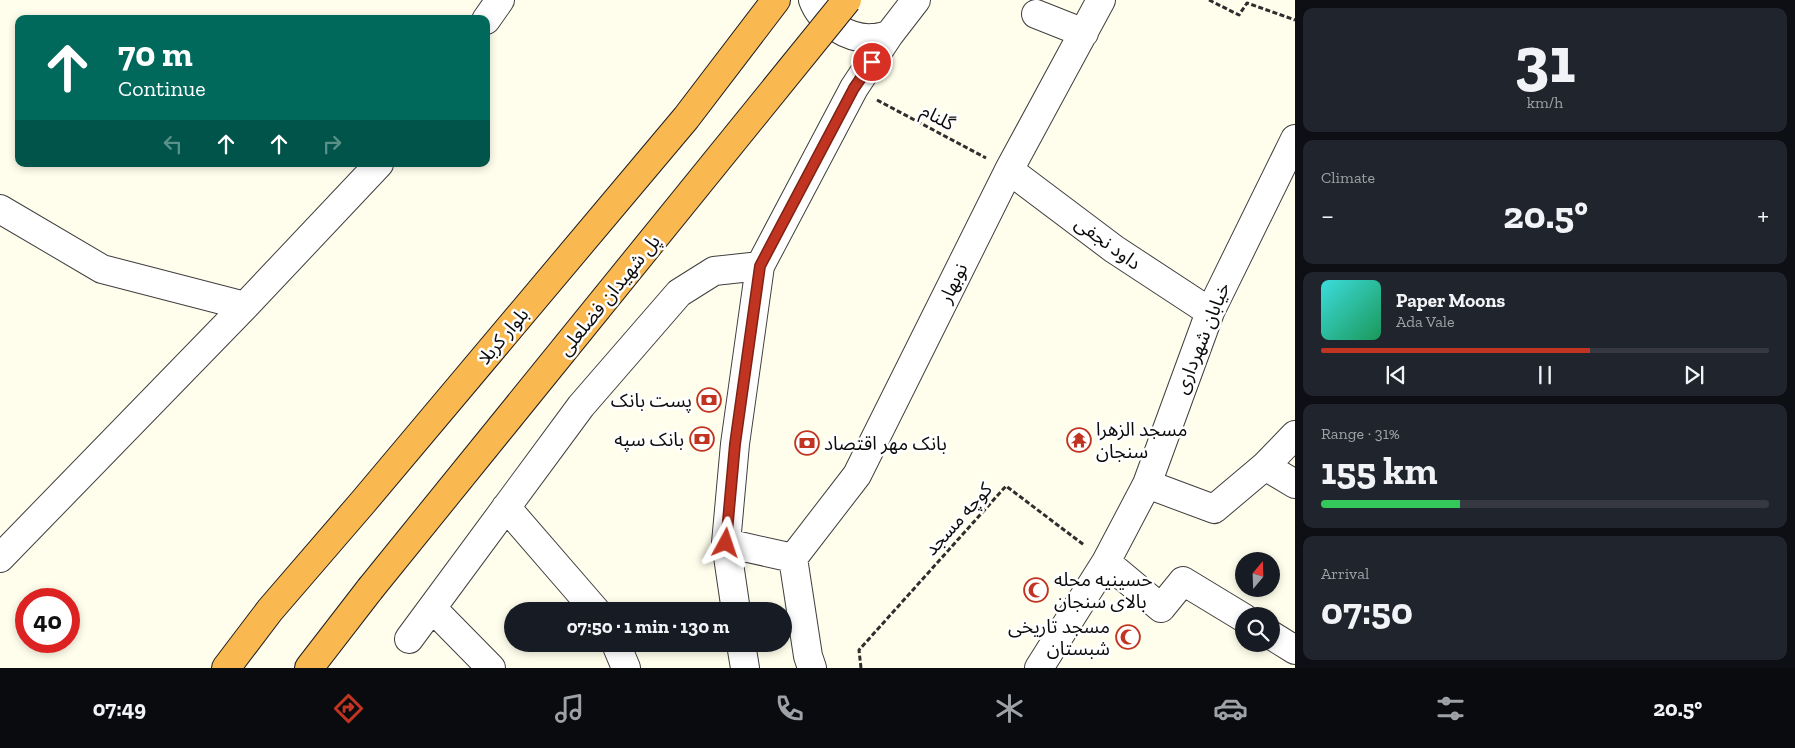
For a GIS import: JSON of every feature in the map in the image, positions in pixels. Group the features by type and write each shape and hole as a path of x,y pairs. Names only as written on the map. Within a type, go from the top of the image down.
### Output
{"highway":[{"name":"بلوار کربلا","path":"226,668 270,610 686,118 776,0"},
{"name":"پل شهیدان فضلعلی","path":"309,668 370,589 513,415 847,0"}],"street":[{"path":"490,15 500,0"},
{"path":"813,0 824,20 855,36 872,38 889,35"},
{"path":"735,602 726,543 735,444 760,266 854,88 889,35 916,0"},
{"name":"نوبهار","path":"793,558 857,475 1009,170 1101,0"},
{"path":"1036,14 1084,33"},
{"name":"خیابان شهرداری","path":"1038,668 1106,562 1147,484 1210,312 1295,139"},
{"path":"0,558 245,306 376,167"},
{"name":"داود نجفی","path":"1009,170 1114,249 1210,312"},
{"path":"0,209 102,269 245,306"},
{"path":"409,639 581,406 679,293 714,271 760,266"},
{"path":"1147,484 1214,509 1265,466 1295,435"},
{"path":"1265,466 1295,484"},
{"path":"506,507 588,602"},
{"path":"726,543 793,558 808,656 812,668"},
{"path":"1106,562 1161,608 1184,581 1235,612"},
{"path":"432,608 491,668"},
{"path":"1280,641 1295,650"},
{"path":"619,652 626,668"},
{"path":"742,652 745,668"}],"path":[{"path":"1209,0 1239,15 1247,2 1295,20"},
{"name":"گلنام","path":"854,88 1009,170"},
{"name":"کوچه مسجد","path":"861,668 859,650 1006,486 1106,562"}],"place":[{"name":"پست بانک","path":"709,400"},
{"name":"بانک سپه","path":"702,439"},
{"name":"مسجد الزهرا سنجان","path":"1079,440"},
{"name":"بانک مهر اقتصاد","path":"807,443"},
{"name":"حسینیه محله بالای سنجان","path":"1036,590"},
{"name":"مسجد تاریخی شبستان","path":"1128,637"}],"route":[{"path":"726,543 735,444 760,266 854,88 872,62"}]}
